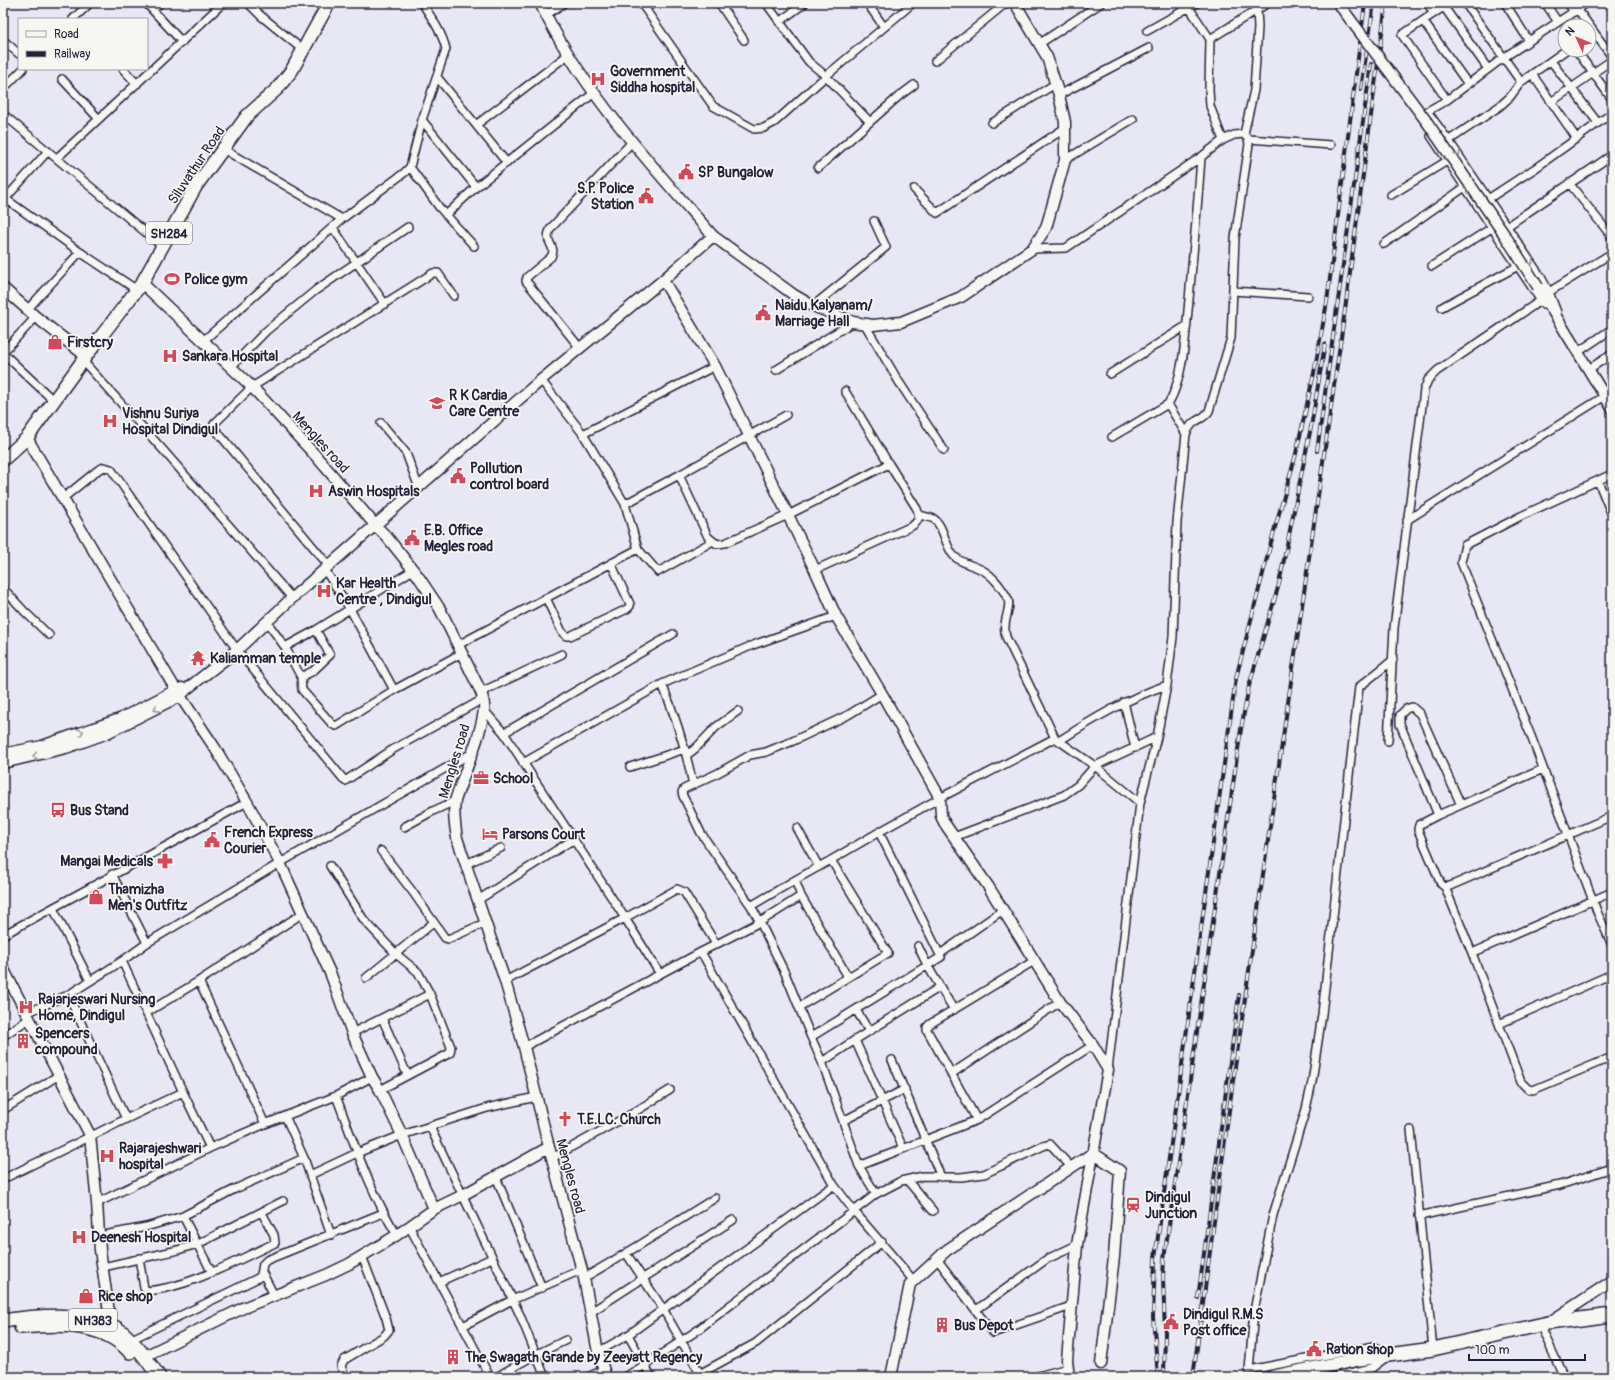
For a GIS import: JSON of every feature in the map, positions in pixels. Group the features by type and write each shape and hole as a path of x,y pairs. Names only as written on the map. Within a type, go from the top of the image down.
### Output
{"highway":[{"path":"1273,1377 1389,1354 1433,1349 1544,1324 1612,1315"},
{"name":"NH383","path":"3,1321 51,1316 82,1318 112,1326 130,1340 145,1356 159,1377"},
{"name":"NH383","path":"3,1330 51,1325 80,1327 103,1333 125,1347 149,1377"}],"main road":[{"path":"540,3 551,26 594,92 632,142 713,236 794,295 813,306 853,322 873,325 901,322 961,298 1032,249 1046,228 1065,160 1065,122 1059,95 1047,57 1015,3"},
{"path":"1338,3 1427,122 1506,237 1562,325 1612,408"},
{"name":"Siluvathur Road","path":"3,460 27,438 139,286 196,186 247,116 281,84 292,70 327,4"},
{"path":"7,757 120,719 188,688 237,650 292,598 376,526 540,380 663,280 713,236"},
{"path":"663,280 714,366 750,436 836,616 882,694 940,798 941,816 1003,910 1060,1002 1093,1045 1108,1070 1077,1245 1071,1306 1068,1372"},
{"name":"Mengles road","path":"139,286 203,340 252,387 315,455 387,537 413,570 440,609 483,700 472,753 455,801 454,810 457,838 485,924 506,981 582,1274 604,1374"},
{"path":"3,288 36,318 85,358"},
{"path":"27,438 178,693 215,748 280,862 331,975 352,1033 372,1077 402,1135 434,1209"},
{"path":"3,968 90,1135 99,1236 112,1326"},
{"path":"145,1356 243,1308 326,1275 397,1235 434,1209 463,1195 549,1147"},
{"path":"892,1377 910,1284 947,1250 1071,1166 1093,1153"},
{"path":"1093,1153 1120,1171 1114,1257 1102,1364"},
{"path":"1544,1324 1612,1281"}],"street":[{"path":"74,18 90,3"},
{"path":"146,3 182,42"},
{"path":"153,10 160,3"},
{"path":"57,158 98,118 137,84 223,3"},
{"path":"248,3 260,15 303,50"},
{"path":"203,340 333,228 342,218 410,167 422,120 438,77 446,49 444,41 422,3"},
{"path":"546,15 564,3"},
{"path":"653,3 643,6 713,106 754,129 764,128 775,122 826,76 913,3"},
{"path":"719,3 744,40"},
{"path":"766,3 809,62 826,76 870,122"},
{"path":"779,22 805,3"},
{"path":"867,3 884,27"},
{"path":"935,61 1006,3"},
{"path":"1039,44 1101,3"},
{"path":"1147,31 1188,6 1197,3"},
{"path":"1210,39 1268,3"},
{"path":"1427,3 1434,13"},
{"path":"1465,3 1521,82"},
{"path":"1505,3 1529,41"},
{"path":"1545,3 1557,21"},
{"path":"1568,3 1581,18"},
{"path":"1565,18 1587,3"},
{"path":"1447,100 1402,35 1446,5 1488,69"},
{"path":"1188,6 1210,39 1210,106 1223,140"},
{"path":"1108,1070 1140,803 1157,737 1167,685 1173,636 1177,522 1186,434 1193,423 1207,415 1209,411 1231,338 1236,238 1249,144 1246,137 1254,90 1258,27 1257,10"},
{"path":"1422,21 1468,84"},
{"path":"1419,116 1447,100 1503,58 1557,23"},
{"path":"1597,39 1612,57"},
{"path":"3,40 18,53"},
{"path":"1059,95 1149,48"},
{"path":"476,125 569,54"},
{"path":"1438,148 1500,106 1510,97 1521,82 1557,57"},
{"path":"1582,58 1612,99"},
{"path":"1551,102 1612,60"},
{"path":"1551,61 1598,124"},
{"path":"3,89 22,70"},
{"path":"124,70 137,84"},
{"path":"1532,74 1577,139"},
{"path":"438,77 507,163"},
{"path":"62,79 98,118"},
{"path":"992,123 1055,84"},
{"path":"818,168 914,85"},
{"path":"1396,85 1419,116 1438,148 1478,205 1540,301 1562,325"},
{"path":"446,214 476,187 594,92"},
{"path":"1427,111 1507,226 1549,292 1562,325"},
{"path":"1478,205 1577,139 1612,113"},
{"path":"3,114 162,246"},
{"path":"1065,160 1133,119"},
{"path":"422,120 476,187"},
{"path":"914,189 937,213 1065,128"},
{"path":"1032,249 1066,248 1201,157 1223,140 1234,135 1330,145"},
{"path":"580,348 526,281 527,278 553,254 553,249 548,239 548,234 551,228 632,142"},
{"path":"223,149 342,218"},
{"path":"48,151 4,197 80,252 139,286"},
{"path":"1432,266 1494,230 1507,226 1612,155"},
{"path":"1112,437 1168,404 1172,398 1179,375 1186,326 1198,206 1201,157"},
{"path":"1391,194 1448,161"},
{"path":"410,167 446,214 474,246"},
{"path":"1569,183 1612,238"},
{"path":"1384,244 1465,187"},
{"path":"813,306 886,246 874,221"},
{"path":"231,367 266,331 316,290 408,227"},
{"path":"333,228 385,304"},
{"path":"27,310 80,252"},
{"path":"1549,292 1612,253"},
{"path":"1442,307 1518,266"},
{"path":"394,690 327,568 214,426 215,421 252,387 436,272 442,277 454,296"},
{"path":"1233,291 1308,296"},
{"path":"1388,741 1394,628 1424,390 1428,380 1437,371 1540,301"},
{"path":"36,318 3,352 54,401"},
{"path":"776,370 853,322"},
{"path":"864,323 899,382 944,450"},
{"path":"1110,374 1186,326"},
{"path":"1578,352 1612,329"},
{"path":"1589,369 1612,354"},
{"path":"85,358 292,598"},
{"path":"583,434 714,366"},
{"path":"540,380 583,434 625,504 638,549 658,572 713,541"},
{"path":"815,570 918,522 919,515 917,509 845,391"},
{"path":"1408,520 1605,396"},
{"path":"1168,404 1186,434"},
{"path":"625,504 679,476 786,415"},
{"path":"381,423 406,452 419,488"},
{"path":"679,476 708,537 717,544 725,544 788,516 890,464"},
{"path":"62,498 98,470 104,467 110,469 237,650 345,781 392,750 483,700 562,654"},
{"path":"1612,474 1521,516 1465,545 1461,562 1543,769 1592,899 1612,945"},
{"path":"1598,481 1612,515"},
{"path":"919,515 934,519 939,525 953,556 984,571 1008,598 1010,605 1004,624 1006,637 1057,740 1095,766 1140,803"},
{"path":"267,622 285,647 301,677 302,690 332,724 336,726 460,649 546,598 638,549"},
{"path":"546,598 562,632 566,636 570,636 628,609 630,604 611,564"},
{"path":"285,647 316,630 413,570"},
{"path":"3,588 49,635"},
{"path":"523,764 662,684 753,645 836,616"},
{"path":"301,677 313,671 330,655 316,630"},
{"path":"504,733 673,634"},
{"path":"1332,1377 1372,1368 1389,1354 1374,1346 1249,1374 1254,1311 1273,1215 1306,1109 1312,1082 1322,1014 1359,687 1392,660"},
{"path":"662,684 674,713 686,752 693,785"},
{"path":"751,906 878,832 940,798 1057,740 1124,702 1145,692 1167,685"},
{"path":"876,1194 859,1166 822,1062 785,973 751,906 701,833 682,792 684,789 716,774 750,754 766,752 779,747 848,715 882,694"},
{"path":"483,700 660,974"},
{"path":"1124,702 1135,748"},
{"path":"1438,815 1400,724 1400,715 1406,709 1412,707 1420,714 1461,805"},
{"path":"630,767 696,748 716,727 738,711"},
{"path":"954,837 1064,795 1078,785 1095,766 1157,737"},
{"path":"3,1036 28,1016 68,996 147,943 280,862 472,753"},
{"path":"1543,769 1438,815 1419,825 1418,830 1439,881 1445,887 1472,953 1521,1082 1528,1089 1533,1090 1612,1057"},
{"path":"404,828 455,801"},
{"path":"3,935 112,874 247,802"},
{"path":"1445,887 1612,816"},
{"path":"797,828 819,867"},
{"path":"811,1037 941,957 878,832"},
{"path":"478,900 574,839"},
{"path":"466,864 501,848"},
{"path":"381,851 412,891 442,935 448,939 485,924"},
{"path":"799,1007 888,953 831,860"},
{"path":"330,866 364,920 396,954 418,972 430,994 452,1050 450,1053 407,1074 380,1090"},
{"path":"112,874 147,943"},
{"path":"795,880 801,896 848,977"},
{"path":"506,981 677,889 684,892 688,897 716,944"},
{"path":"1472,953 1592,899 1612,892"},
{"path":"524,1047 760,922 801,896"},
{"path":"53,908 90,981"},
{"path":"940,954 1003,910"},
{"path":"146,1013 199,981 303,913"},
{"path":"366,978 433,922"},
{"path":"918,946 954,1010"},
{"path":"701,952 834,1185 854,1211 914,1281"},
{"path":"122,961 210,1148"},
{"path":"977,1120 927,1030 927,1027 1034,961"},
{"path":"1499,1024 1612,974"},
{"path":"199,981 265,1124"},
{"path":"822,1062 940,987"},
{"path":"352,1033 430,994"},
{"path":"68,996 126,1119"},
{"path":"951,1074 1060,1002"},
{"path":"856,1010 869,1031"},
{"path":"382,1018 407,1074"},
{"path":"855,1040 903,1148"},
{"path":"859,1166 977,1120 1093,1045"},
{"path":"892,1060 942,1177"},
{"path":"3,1110 59,1075"},
{"path":"97,1203 210,1148 265,1124 336,1096 372,1077"},
{"path":"843,1121 905,1089"},
{"path":"552,1158 633,1113 670,1090"},
{"path":"3,1179 90,1135 183,1092"},
{"path":"336,1096 357,1153 383,1213 397,1235"},
{"path":"310,1175 357,1153 402,1135 487,1108 536,1097"},
{"path":"285,1116 304,1158 331,1235"},
{"path":"430,1127 512,1300 545,1377"},
{"path":"1411,1130 1433,1349"},
{"path":"625,1377 681,1341 876,1194 893,1184 923,1176 961,1177 984,1174 1050,1144 1071,1166"},
{"path":"99,1236 146,1227 183,1216 235,1189 304,1158"},
{"path":"1419,1216 1560,1185 1612,1168"},
{"path":"496,1177 542,1288"},
{"path":"907,1180 933,1211"},
{"path":"598,1352 628,1335 834,1185"},
{"path":"463,1326 512,1300 582,1274 626,1253 715,1198"},
{"path":"103,1267 198,1244 262,1213 283,1201"},
{"path":"139,1258 144,1288 147,1291 167,1288 212,1273 275,1243 274,1235 262,1213"},
{"path":"130,1340 258,1278 262,1272 263,1264 268,1260 383,1213"},
{"path":"183,1216 212,1273"},
{"path":"591,1312 733,1220"},
{"path":"409,1226 490,1377"},
{"path":"626,1253 644,1278 663,1310 699,1376 756,1343 882,1242"},
{"path":"976,1310 1046,1259 1077,1245"},
{"path":"344,1377 341,1366 344,1360 384,1336 389,1330 386,1318 362,1256"},
{"path":"440,1282 492,1258"},
{"path":"937,1259 993,1333 1071,1306"},
{"path":"262,1272 274,1295"},
{"path":"1544,1324 1564,1377"},
{"path":"628,1335 651,1377"},
{"path":"496,1377 535,1355 566,1340"},
{"path":"1034,1377 1068,1372"},
{"path":"588,1377 604,1374"}],"railway":[{"path":"1158,1377 1153,1317 1155,1258 1236,678 1274,531 1295,458 1314,373 1327,302 1365,3"},
{"path":"1361,89 1374,3"},
{"path":"1193,1377 1233,1081 1344,317 1386,3"},
{"path":"1317,451 1371,64"},
{"path":"1164,1377 1164,1259 1241,729 1249,686 1279,584 1311,427 1325,344"},
{"path":"1198,1298 1239,995"}],"place":[{"name":"Government Siddha hospital","path":"598,79"},
{"name":"SP Bungalow","path":"686,172"},
{"name":"S.P. Police Station","path":"646,196"},
{"name":"Police gym","path":"172,279"},
{"name":"Naidu Kalyanam/ Marriage Hall","path":"763,313"},
{"name":"Firstcry","path":"55,342"},
{"name":"Sankara Hospital","path":"170,356"},
{"name":"R K Cardia Care Centre","path":"437,403"},
{"name":"Vishnu Suriya Hospital Dindigul","path":"110,421"},
{"name":"Pollution control board","path":"458,476"},
{"name":"Aswin Hospitals","path":"316,491"},
{"name":"E.B. Office Megles road","path":"412,538"},
{"name":"Kar Health Centre , Dindigul","path":"324,591"},
{"name":"Kaliamman temple","path":"198,658"},
{"name":"School","path":"481,778"},
{"name":"Bus Stand","path":"58,810"},
{"name":"Parsons Court","path":"490,834"},
{"name":"French Express Courier","path":"212,840"},
{"name":"Mangai Medicals","path":"165,861"},
{"name":"Thamizha Men's Outfitz","path":"96,897"},
{"name":"Rajarjeswari Nursing Home, Dindigul","path":"26,1007"},
{"name":"Spencers compound","path":"23,1041"},
{"name":"T.E.LC. Church","path":"565,1119"},
{"name":"Rajarajeshwari hospital","path":"107,1156"},
{"name":"Dindigul Junction","path":"1133,1205"},
{"name":"Deenesh Hospital","path":"79,1237"},
{"name":"Rice shop","path":"86,1296"},
{"name":"Dindigul R.M.S Post office","path":"1171,1322"},
{"name":"Bus Depot","path":"942,1325"},
{"name":"Ration shop","path":"1314,1349"},
{"name":"The Swagath Grande by Zeeyatt Regency","path":"453,1357"}]}
